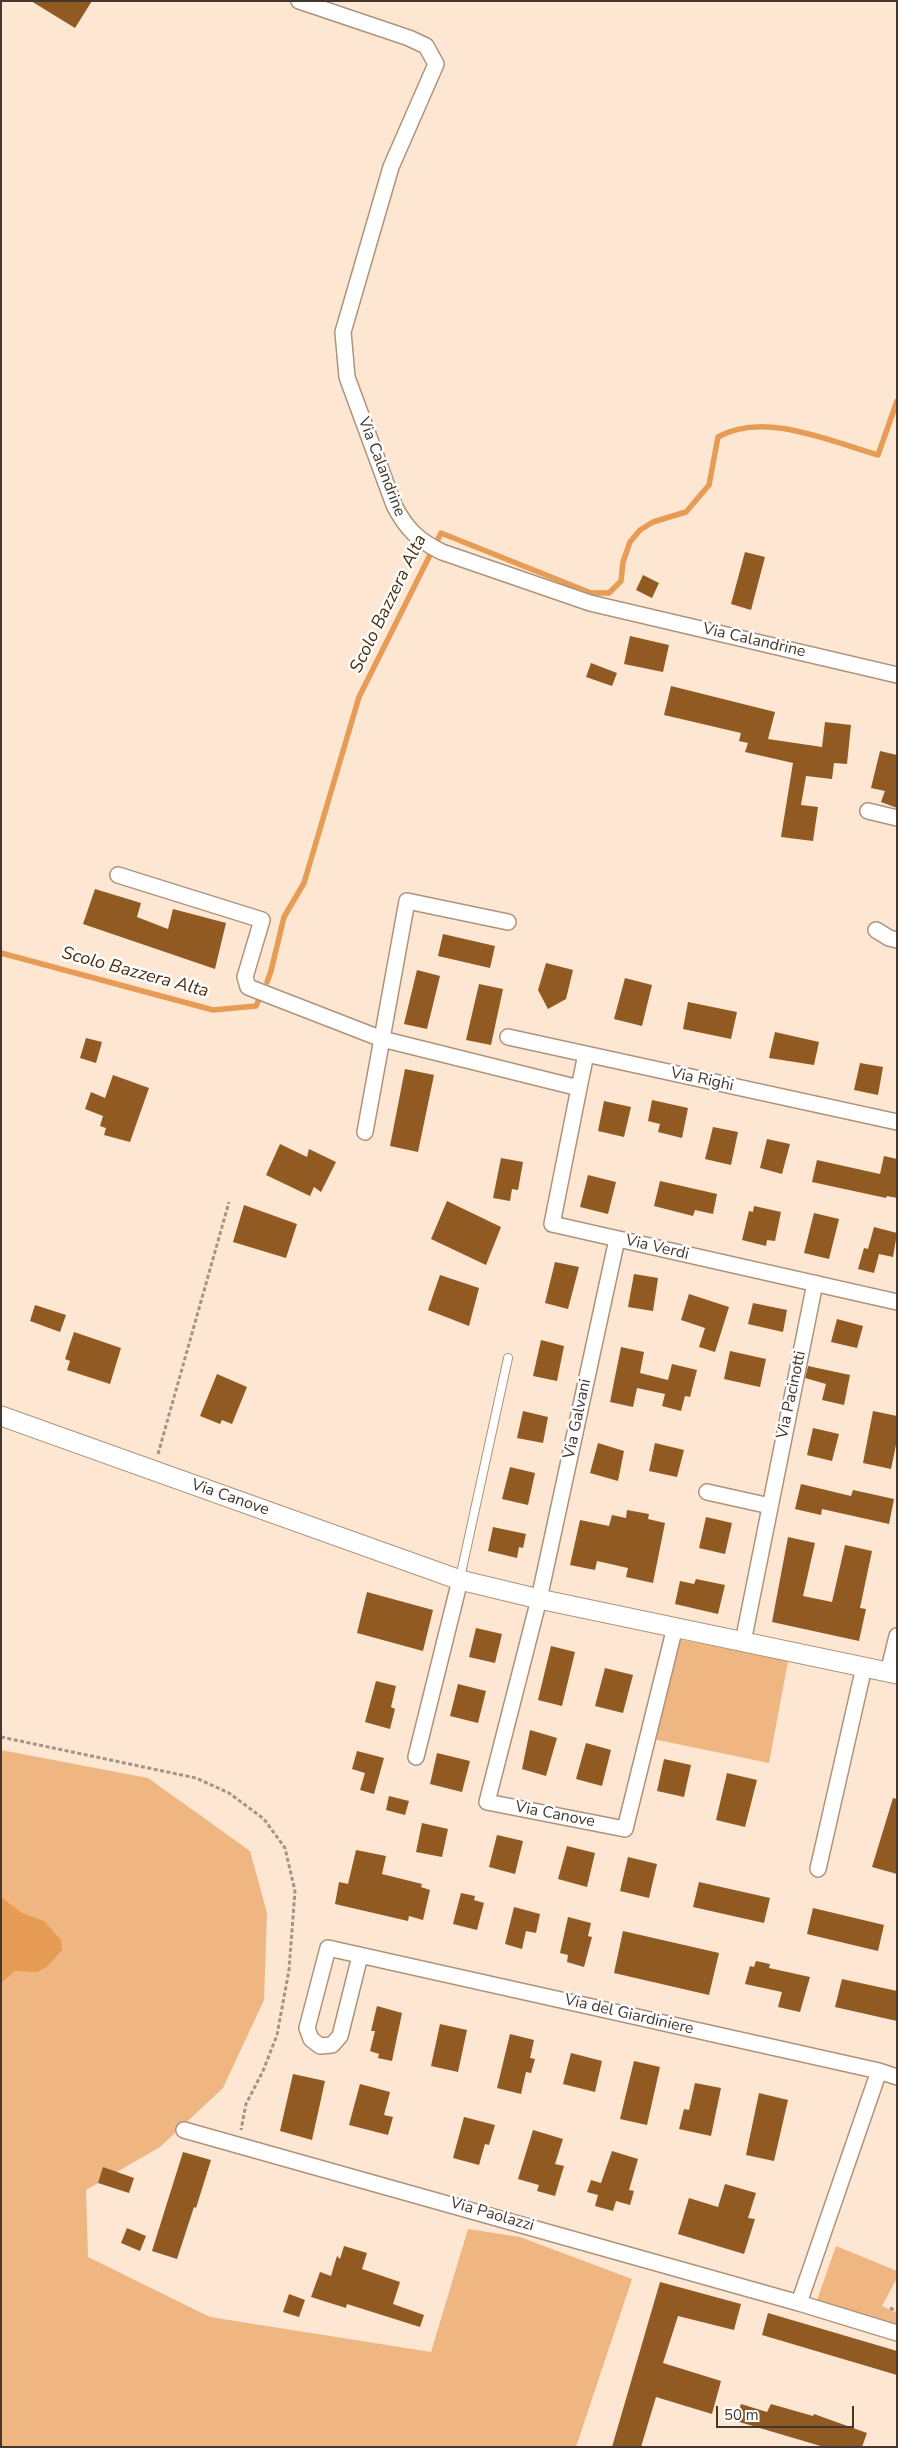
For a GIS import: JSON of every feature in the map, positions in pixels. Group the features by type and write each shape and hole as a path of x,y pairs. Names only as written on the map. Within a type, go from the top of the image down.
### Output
{"street":[{"name":"Via Calandrine","path":"299,1 409,38 426,46 436,64 391,167 343,332 347,377 402,522 425,544 442,552 590,602 897,675"},
{"path":"868,811 897,818"},
{"path":"118,875 262,920 245,977 248,987 382,1039 579,1088"},
{"path":"365,1132 407,901 508,922"},
{"path":"876,930 888,938 897,940"},
{"name":"Via Righi","path":"508,1037 897,1122"},
{"name":"Via Verdi","path":"586,1054 552,1224 897,1302"},
{"name":"Via Galvani","path":"539,1599 617,1239"},
{"name":"Via Pacinotti","path":"743,1642 815,1283"},
{"name":"Via Canove","path":"1,1416 460,1580 539,1599 892,1673"},
{"path":"707,1492 770,1506"},
{"path":"416,1757 460,1580"},
{"name":"Via Canove","path":"539,1599 487,1802 625,1829 675,1627"},
{"path":"892,1673 897,1636"},
{"path":"818,1869 864,1667"},
{"name":"Via del Giardiniere","path":"360,1956 340,2036 332,2045 320,2046 310,2039 308,2028 328,1948 879,2071 897,2077"},
{"path":"799,2303 879,2071"},
{"name":"Via Paolazzi","path":"184,2130 240,2144 799,2303 897,2333"}],"lane":[{"path":"460,1580 508,1358"}],"path":[{"path":"152,1470 229,1202"},
{"path":"1,1737 196,1778 229,1793 264,1819 285,1848 295,1891 289,1970 277,2035 242,2115 240,2144"},
{"path":"890,2308 897,2311"}],"shaded area":[{"path":"672,1638 788,1661 769,1763 648,1738"},
{"path":"1,1750 148,1778 250,1851 267,1913 264,2000 223,2088 160,2147 86,2190 88,2257 210,2317 431,2352 468,2229 520,2237 632,2279 576,2447 1,2447"},
{"path":"1,1897 22,1913 44,1921 61,1940 62,1950 48,1966 37,1972 15,1971 1,1983"},
{"path":"836,2246 897,2271 897,2278 882,2306 897,2313 897,2324 817,2300"}],"building":[{"path":"31,1 92,1 75,28"},
{"path":"745,552 765,557 751,610 731,604"},
{"path":"643,575 659,583 652,598 636,590"},
{"path":"630,636 669,645 663,672 624,664"},
{"path":"591,663 617,673 612,686 586,677"},
{"path":"671,686 775,712 768,739 822,747 825,722 851,725 847,764 834,763 832,779 806,776 801,805 818,807 813,841 781,837 793,763 745,752 748,743 739,741 741,733 664,715"},
{"path":"880,751 897,755 897,808 881,802 885,791 871,788"},
{"path":"95,889 141,903 137,917 168,929 173,909 226,923 215,969 83,924"},
{"path":"443,934 495,946 490,968 438,956"},
{"path":"546,963 573,970 566,999 548,1009 538,990"},
{"path":"417,970 440,976 427,1029 404,1024"},
{"path":"625,978 652,985 642,1026 614,1019"},
{"path":"479,984 503,989 491,1045 466,1040"},
{"path":"688,1002 737,1012 731,1039 683,1029"},
{"path":"775,1032 819,1042 814,1065 769,1058"},
{"path":"86,1038 102,1042 96,1063 80,1058"},
{"path":"860,1063 883,1067 878,1095 854,1090"},
{"path":"405,1069 434,1075 418,1152 390,1146"},
{"path":"113,1075 149,1088 130,1142 104,1135 106,1128 100,1126 103,1116 85,1109 91,1092 105,1098"},
{"path":"652,1100 688,1108 682,1138 658,1132 660,1124 648,1121"},
{"path":"604,1101 631,1107 624,1137 598,1131"},
{"path":"713,1127 738,1132 731,1165 705,1159"},
{"path":"767,1139 790,1144 782,1174 760,1168"},
{"path":"280,1144 307,1157 309,1149 336,1162 321,1192 314,1187 310,1196 266,1175"},
{"path":"884,1156 897,1159 897,1198 887,1196 886,1198 812,1182 817,1160 880,1174"},
{"path":"501,1158 523,1162 518,1190 512,1189 510,1201 493,1198"},
{"path":"588,1175 616,1182 608,1214 580,1207"},
{"path":"660,1181 717,1194 713,1214 695,1210 693,1216 654,1206"},
{"path":"447,1201 501,1227 486,1265 431,1239"},
{"path":"244,1205 297,1224 286,1258 233,1242"},
{"path":"754,1206 781,1212 775,1241 767,1240 766,1246 742,1240 749,1211 753,1212"},
{"path":"814,1213 839,1219 829,1259 804,1253"},
{"path":"874,1227 897,1233 893,1257 879,1254 874,1273 858,1269 864,1248 868,1249"},
{"path":"555,1262 579,1267 568,1309 545,1303"},
{"path":"634,1274 658,1278 653,1311 628,1307"},
{"path":"440,1275 479,1288 469,1326 428,1310"},
{"path":"689,1294 729,1307 715,1352 699,1347 705,1328 681,1320"},
{"path":"753,1303 787,1310 783,1332 748,1324"},
{"path":"35,1305 66,1315 60,1332 30,1321"},
{"path":"837,1319 863,1326 857,1348 831,1342"},
{"path":"74,1332 121,1348 110,1384 67,1370 70,1361 65,1359"},
{"path":"541,1340 564,1346 557,1381 533,1376"},
{"path":"621,1347 644,1352 640,1373 668,1380 672,1364 697,1370 690,1397 685,1396 681,1411 662,1406 665,1394 637,1388 633,1407 610,1402"},
{"path":"730,1351 766,1359 760,1387 724,1379"},
{"path":"808,1366 850,1375 844,1405 822,1400 826,1384 805,1378"},
{"path":"217,1374 247,1387 232,1424 222,1420 220,1424 200,1416"},
{"path":"523,1411 548,1417 543,1443 517,1438"},
{"path":"873,1411 897,1416 897,1440 891,1469 863,1463"},
{"path":"813,1428 839,1434 832,1461 807,1455"},
{"path":"598,1443 624,1451 618,1481 590,1473"},
{"path":"655,1443 684,1450 677,1477 649,1471"},
{"path":"510,1467 535,1473 528,1505 502,1499"},
{"path":"801,1484 851,1496 853,1490 894,1499 889,1524 822,1509 821,1515 795,1509"},
{"path":"627,1510 649,1514 648,1519 665,1523 653,1583 626,1577 628,1568 597,1561 595,1570 570,1565 580,1520 609,1526 612,1515 626,1518"},
{"path":"706,1517 732,1523 725,1554 699,1548"},
{"path":"493,1527 526,1534 523,1548 519,1547 517,1558 488,1551"},
{"path":"788,1537 815,1543 803,1596 832,1602 845,1545 872,1551 860,1608 866,1609 859,1641 772,1622"},
{"path":"696,1579 725,1585 718,1614 675,1604 680,1581 694,1584"},
{"path":"367,1592 433,1610 423,1651 357,1633"},
{"path":"476,1628 502,1634 495,1663 469,1657"},
{"path":"551,1646 575,1652 562,1706 538,1700"},
{"path":"605,1668 633,1675 623,1713 595,1706"},
{"path":"376,1681 396,1686 391,1707 395,1709 390,1729 365,1722"},
{"path":"458,1684 486,1691 478,1723 450,1716"},
{"path":"530,1730 557,1738 546,1776 522,1769"},
{"path":"586,1743 611,1750 602,1786 576,1779"},
{"path":"357,1751 384,1758 374,1794 360,1790 365,1773 352,1769"},
{"path":"437,1753 470,1761 462,1792 430,1784"},
{"path":"664,1759 691,1765 684,1797 657,1791"},
{"path":"727,1773 757,1780 745,1827 716,1820"},
{"path":"389,1796 409,1801 405,1815 386,1810"},
{"path":"893,1798 897,1799 897,1874 872,1867"},
{"path":"422,1823 448,1829 442,1857 416,1852"},
{"path":"497,1835 523,1841 515,1874 489,1867"},
{"path":"567,1846 595,1853 587,1887 558,1879"},
{"path":"356,1850 386,1856 382,1874 422,1884 421,1887 430,1890 423,1920 409,1916 408,1921 335,1904 339,1882 348,1884"},
{"path":"628,1857 657,1864 649,1898 620,1891"},
{"path":"699,1882 770,1898 764,1923 693,1907"},
{"path":"461,1893 475,1896 474,1900 484,1903 477,1930 453,1924"},
{"path":"514,1907 540,1914 536,1933 526,1931 522,1949 505,1944"},
{"path":"813,1908 884,1925 878,1951 807,1934"},
{"path":"568,1917 591,1923 588,1936 592,1937 584,1967 567,1962 568,1955 560,1953"},
{"path":"623,1931 719,1953 709,1995 614,1973"},
{"path":"756,1961 770,1964 769,1968 810,1977 800,2012 778,2007 782,1992 745,1984 750,1966 754,1967"},
{"path":"842,1979 897,1991 897,2021 835,2007"},
{"path":"377,2006 402,2013 392,2061 378,2058 379,2054 370,2051 375,2031 371,2031"},
{"path":"440,2024 467,2030 458,2072 431,2066"},
{"path":"510,2034 534,2040 530,2058 535,2059 531,2073 526,2072 521,2094 497,2088"},
{"path":"571,2053 602,2061 595,2092 563,2084"},
{"path":"634,2061 660,2067 647,2125 620,2119"},
{"path":"293,2074 325,2081 312,2140 280,2131"},
{"path":"695,2083 721,2088 711,2136 679,2129 684,2109 689,2110"},
{"path":"360,2084 390,2092 384,2115 393,2117 388,2135 349,2125"},
{"path":"759,2093 788,2100 774,2161 746,2155"},
{"path":"464,2117 495,2125 489,2145 485,2144 479,2165 453,2158"},
{"path":"533,2130 563,2139 555,2164 564,2166 555,2196 537,2191 539,2185 518,2179"},
{"path":"612,2151 638,2159 629,2190 634,2191 630,2205 616,2201 613,2211 595,2206 598,2195 587,2192 591,2180 601,2183"},
{"path":"183,2152 211,2160 177,2259 152,2251"},
{"path":"103,2167 134,2178 129,2193 98,2183"},
{"path":"725,2184 756,2193 748,2218 755,2219 744,2254 678,2234 689,2198 718,2207"},
{"path":"127,2228 146,2236 140,2251 121,2243"},
{"path":"344,2246 367,2253 362,2269 400,2282 393,2304 424,2315 420,2327 347,2304 346,2308 311,2297 320,2272 331,2276 337,2256 340,2259"},
{"path":"660,2282 741,2304 734,2330 678,2316 663,2363 721,2381 712,2414 656,2397 641,2447 612,2447"},
{"path":"289,2294 305,2300 299,2317 283,2312"},
{"path":"768,2313 897,2351 897,2375 762,2335"},
{"path":"741,2404 767,2412 771,2404 813,2416 814,2414 867,2433 862,2447 824,2447 736,2421"}],"waterway":[{"name":"Scolo Bazzera Alta","path":"267,982 284,917 304,883 359,697 441,533 591,593 609,593 621,581 623,562 630,542 640,530 653,522 686,512 709,485 718,437 736,430 756,427 776,428 818,436 878,455 897,401"},
{"name":"Scolo Bazzera Alta","path":"1,953 213,1010 256,1006 259,999"}]}
